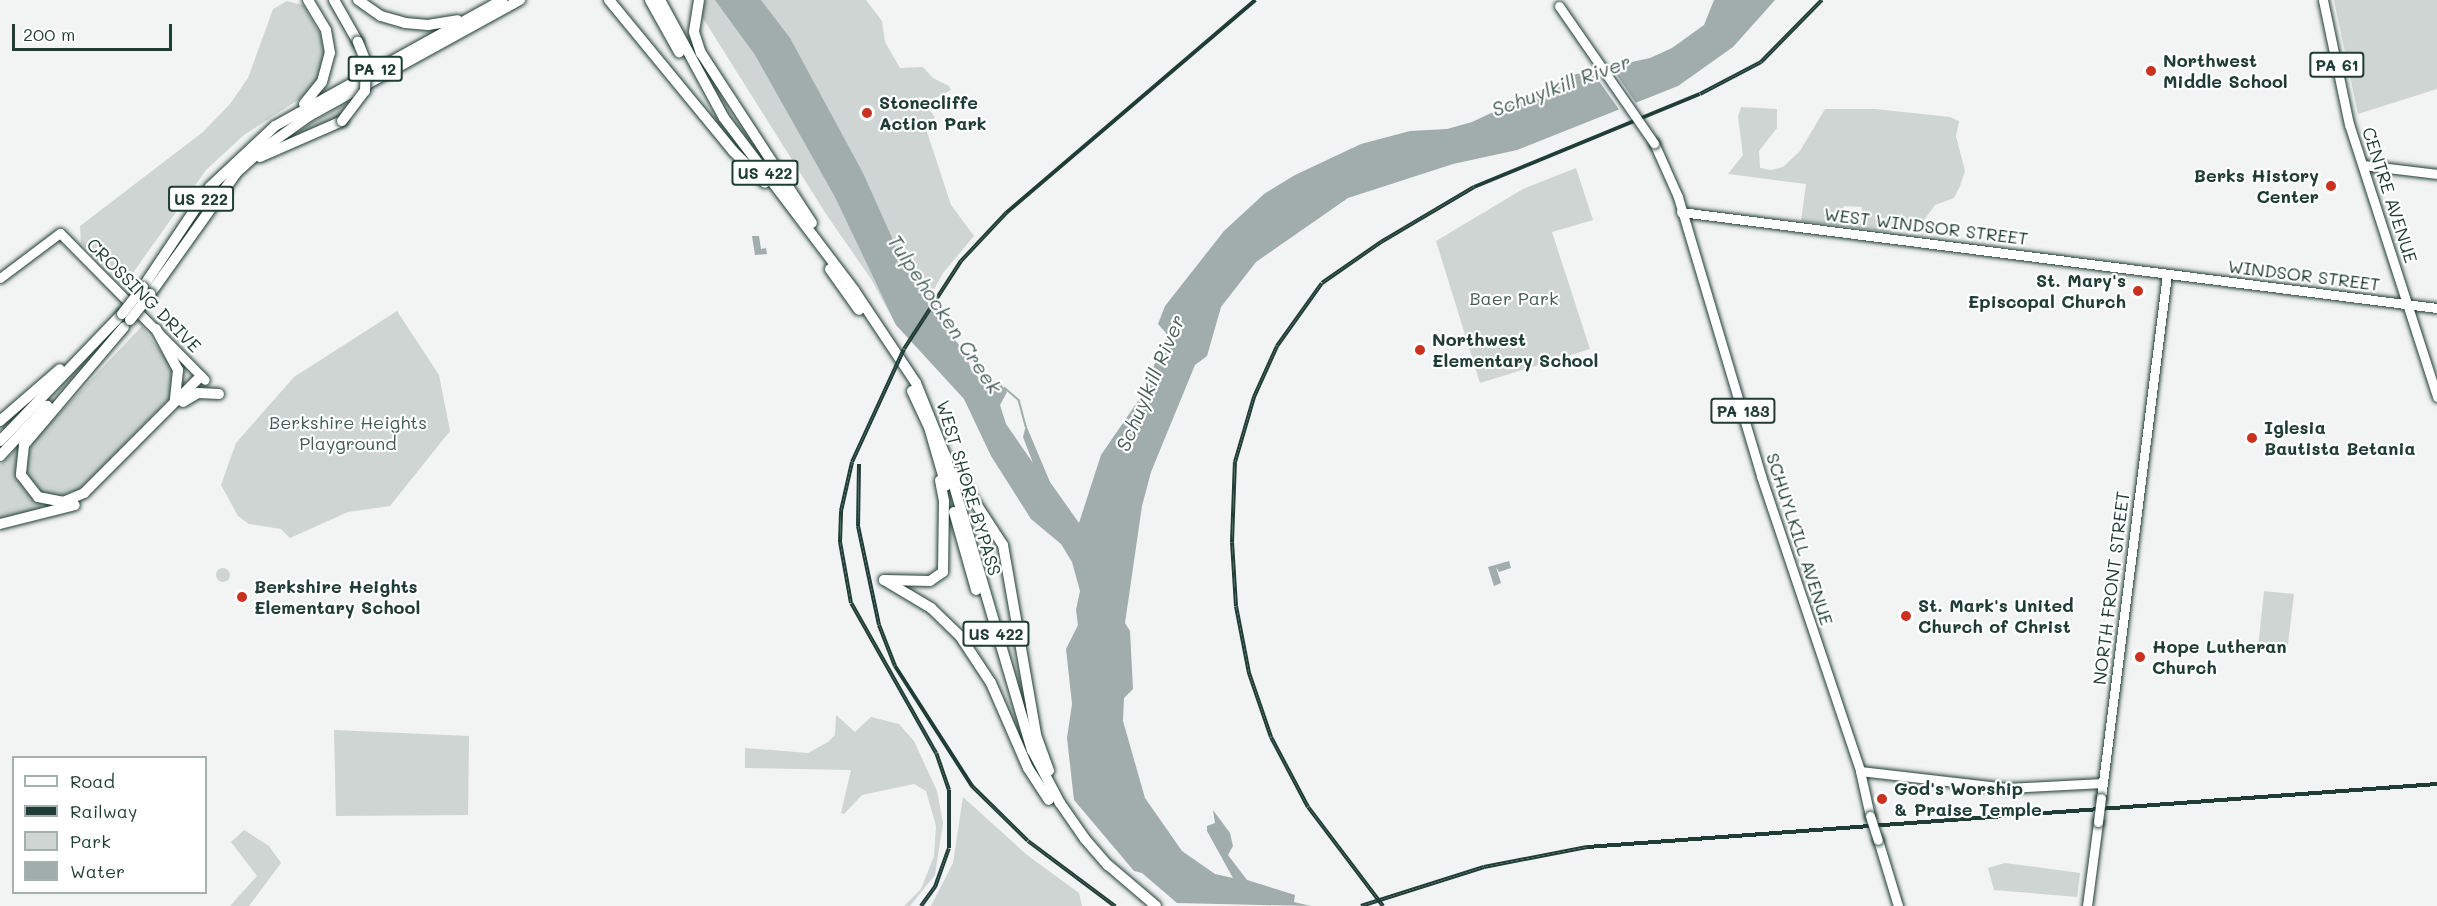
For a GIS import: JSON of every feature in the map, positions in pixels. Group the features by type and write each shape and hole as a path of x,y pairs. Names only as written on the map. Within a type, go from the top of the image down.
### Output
{"highway":[{"name":"US 222","path":"147,290 210,188 275,126 312,96 328,67 327,34 308,0"},
{"name":"US 222","path":"0,456 125,320 202,219 261,156 342,121 356,108 365,91 367,70 358,42 334,0"},
{"path":"358,0 381,16 412,25 443,24 475,15"},
{"name":"PA 12","path":"275,126 502,0"},
{"path":"202,219 237,172 297,123 520,0"},
{"name":"US 422","path":"609,0 733,151 765,183"},
{"name":"WEST SHORE BYPASS","path":"650,0 717,118 863,315 921,410 1023,746 1049,800 1103,869 1145,906"},
{"name":"WEST SHORE BYPASS","path":"660,0 724,118 816,237 885,336 917,387 945,455 1032,750 1060,803 1108,865 1156,906"},
{"path":"698,6 695,38 716,81 885,336"},
{"name":"US 222","path":"0,441 112,324 125,320"},
{"path":"125,320 24,445 20,469 26,486 48,502 75,499 178,403 198,393 219,394"},
{"path":"0,421 112,324"},
{"path":"156,329 178,370 178,403"},
{"path":"0,524 80,502 203,378"},
{"path":"917,387 939,420 958,480 1004,545 1039,747 1060,794 1108,865"},
{"path":"921,410 944,495 944,569 930,581 885,580 892,588 931,608 964,642 1001,703 1028,768 1049,800"}],"main road":[{"name":"CENTRE AVENUE","path":"2323,0 2349,124 2437,397"},
{"name":"SCHUYLKILL AVENUE","path":"1557,3 1653,143 1681,212 1761,476 1860,771 1870,816 1898,906"},
{"path":"2363,165 2437,174"},
{"name":"WEST WINDSOR STREET","path":"1681,212 2167,274"},
{"name":"CROSSING DRIVE","path":"0,278 60,233 203,378"},
{"name":"WINDSOR STREET","path":"2167,274 2437,308"},
{"name":"NORTH FRONT STREET","path":"2087,906 2167,274"},
{"path":"1860,771 2007,788 2103,783"}],"green space":[{"path":"705,0 866,0 882,21 885,42 900,68 923,67 933,78 949,86 951,90 934,99 918,97 935,117 926,129 951,205 974,236 943,273 927,302 896,325 871,279 826,214 701,15"},
{"path":"2334,0 2437,0 2437,89 2358,114"},
{"path":"287,1 303,5 321,36 324,54 317,80 301,98 244,135 206,170 125,284 81,243 80,226 203,132 230,104 248,78 273,9"},
{"path":"355,99 336,119 297,134 310,123"},
{"path":"1741,107 1777,109 1777,128 1759,151 1760,168 1771,170 1783,167 1800,151 1825,109 1875,109 1950,117 1959,121 1956,136 1965,171 1954,198 1935,205 1922,223 1911,222 1891,232 1801,221 1806,184 1728,174 1743,155 1738,117","holes":["1844,206 1862,207 1861,218 1843,217"]},
{"name":"Baer Park","path":"1576,168 1593,220 1552,232 1590,349 1480,383 1436,241 1523,189"},
{"name":"Berkshire Heights Playground","path":"397,311 439,375 450,431 390,506 348,512 290,538 281,529 249,524 238,516 221,485 236,443 294,377"},
{"path":"142,326 172,367 171,397 81,489 54,498 37,491 25,468 33,441"},
{"path":"21,445 17,474 25,491 42,503 39,513 0,521 0,465"},
{"path":"223,568 228,570 230,575 228,580 223,582 218,580 216,575 218,570"},
{"path":"2264,591 2294,594 2287,652 2258,648"},
{"path":"836,715 855,732 871,717 899,724 914,741 937,791 943,823 935,875 910,906 904,906 921,889 934,856 936,826 926,791 914,784 862,795 844,814 841,813 851,770 745,768 745,748 808,753 828,742 835,735"},
{"path":"334,730 469,736 468,815 336,816"},
{"path":"963,797 1027,855 1079,893 1082,906 931,906 953,863"},
{"path":"244,830 269,846 281,863 249,906 230,906 257,876 231,842"},
{"path":"2005,863 2080,873 2077,897 1994,890 1988,868"}],"water":[{"name":"Schuylkill River","path":"715,0 761,0 790,38 863,173 897,249 932,310 966,354 971,370 979,378 999,382 1007,392 1000,405 1006,424 1033,463 1023,437 1026,425 1050,482 1079,523 1101,455 1138,401 1166,339 1166,333 1158,324 1165,306 1224,231 1264,194 1295,175 1361,144 1410,131 1447,129 1472,122 1572,75 1650,58 1672,48 1704,25 1714,0 1775,0 1733,47 1678,86 1517,150 1453,164 1348,198 1256,262 1221,307 1207,356 1195,365 1151,472 1142,506 1125,623 1130,631 1133,689 1124,698 1123,721 1145,798 1182,851 1215,874 1233,878 1207,831 1207,826 1215,823 1213,810 1230,833 1233,846 1228,855 1247,880 1295,895 1294,902 1311,906 1177,903 1142,873 1134,871 1074,800 1067,738 1072,704 1066,649 1078,625 1076,610 1080,591 1072,562 1061,544 1031,519 991,456 964,399 896,325 835,197 755,55"},
{"path":"752,236 759,236 761,249 766,248 767,254 755,255"},
{"path":"1509,561 1511,568 1499,572 1496,567 1501,583 1494,586 1488,567"}],"pier":[{"path":"1610,65 1636,103 1620,111 1589,67"}],"waterway":[{"name":"Tulpehocken Creek","path":"1005,388 1019,400 1026,426"}],"railway":[{"path":"921,906 935,887 949,848 949,790 936,753 851,603 840,542 841,511 852,462 904,349 961,261 1006,213 1255,0"},
{"path":"1383,906 1308,807 1271,737 1249,673 1236,606 1232,542 1235,462 1254,397 1277,346 1322,283 1381,242 1474,187 1700,94 1761,62 1822,0"},
{"path":"859,464 858,526 879,625 895,666 972,786 1028,841 1115,906"},
{"path":"1361,906 1484,867 1587,847 2437,784"}],"place":[{"name":"Northwest Middle School","path":"2151,71"},
{"name":"Stonecliffe Action Park","path":"867,113"},
{"name":"Berks History Center","path":"2331,186"},
{"name":"St. Mary's Episcopal Church","path":"2138,291"},
{"name":"Northwest Elementary School","path":"1420,350"},
{"name":"Iglesia Bautista Betania","path":"2252,438"},
{"name":"Berkshire Heights Elementary School","path":"242,597"},
{"name":"St. Mark's United Church of Christ","path":"1906,616"},
{"name":"Hope Lutheran Church","path":"2140,657"},
{"name":"God's Worship & Praise Temple","path":"1882,799"}]}
